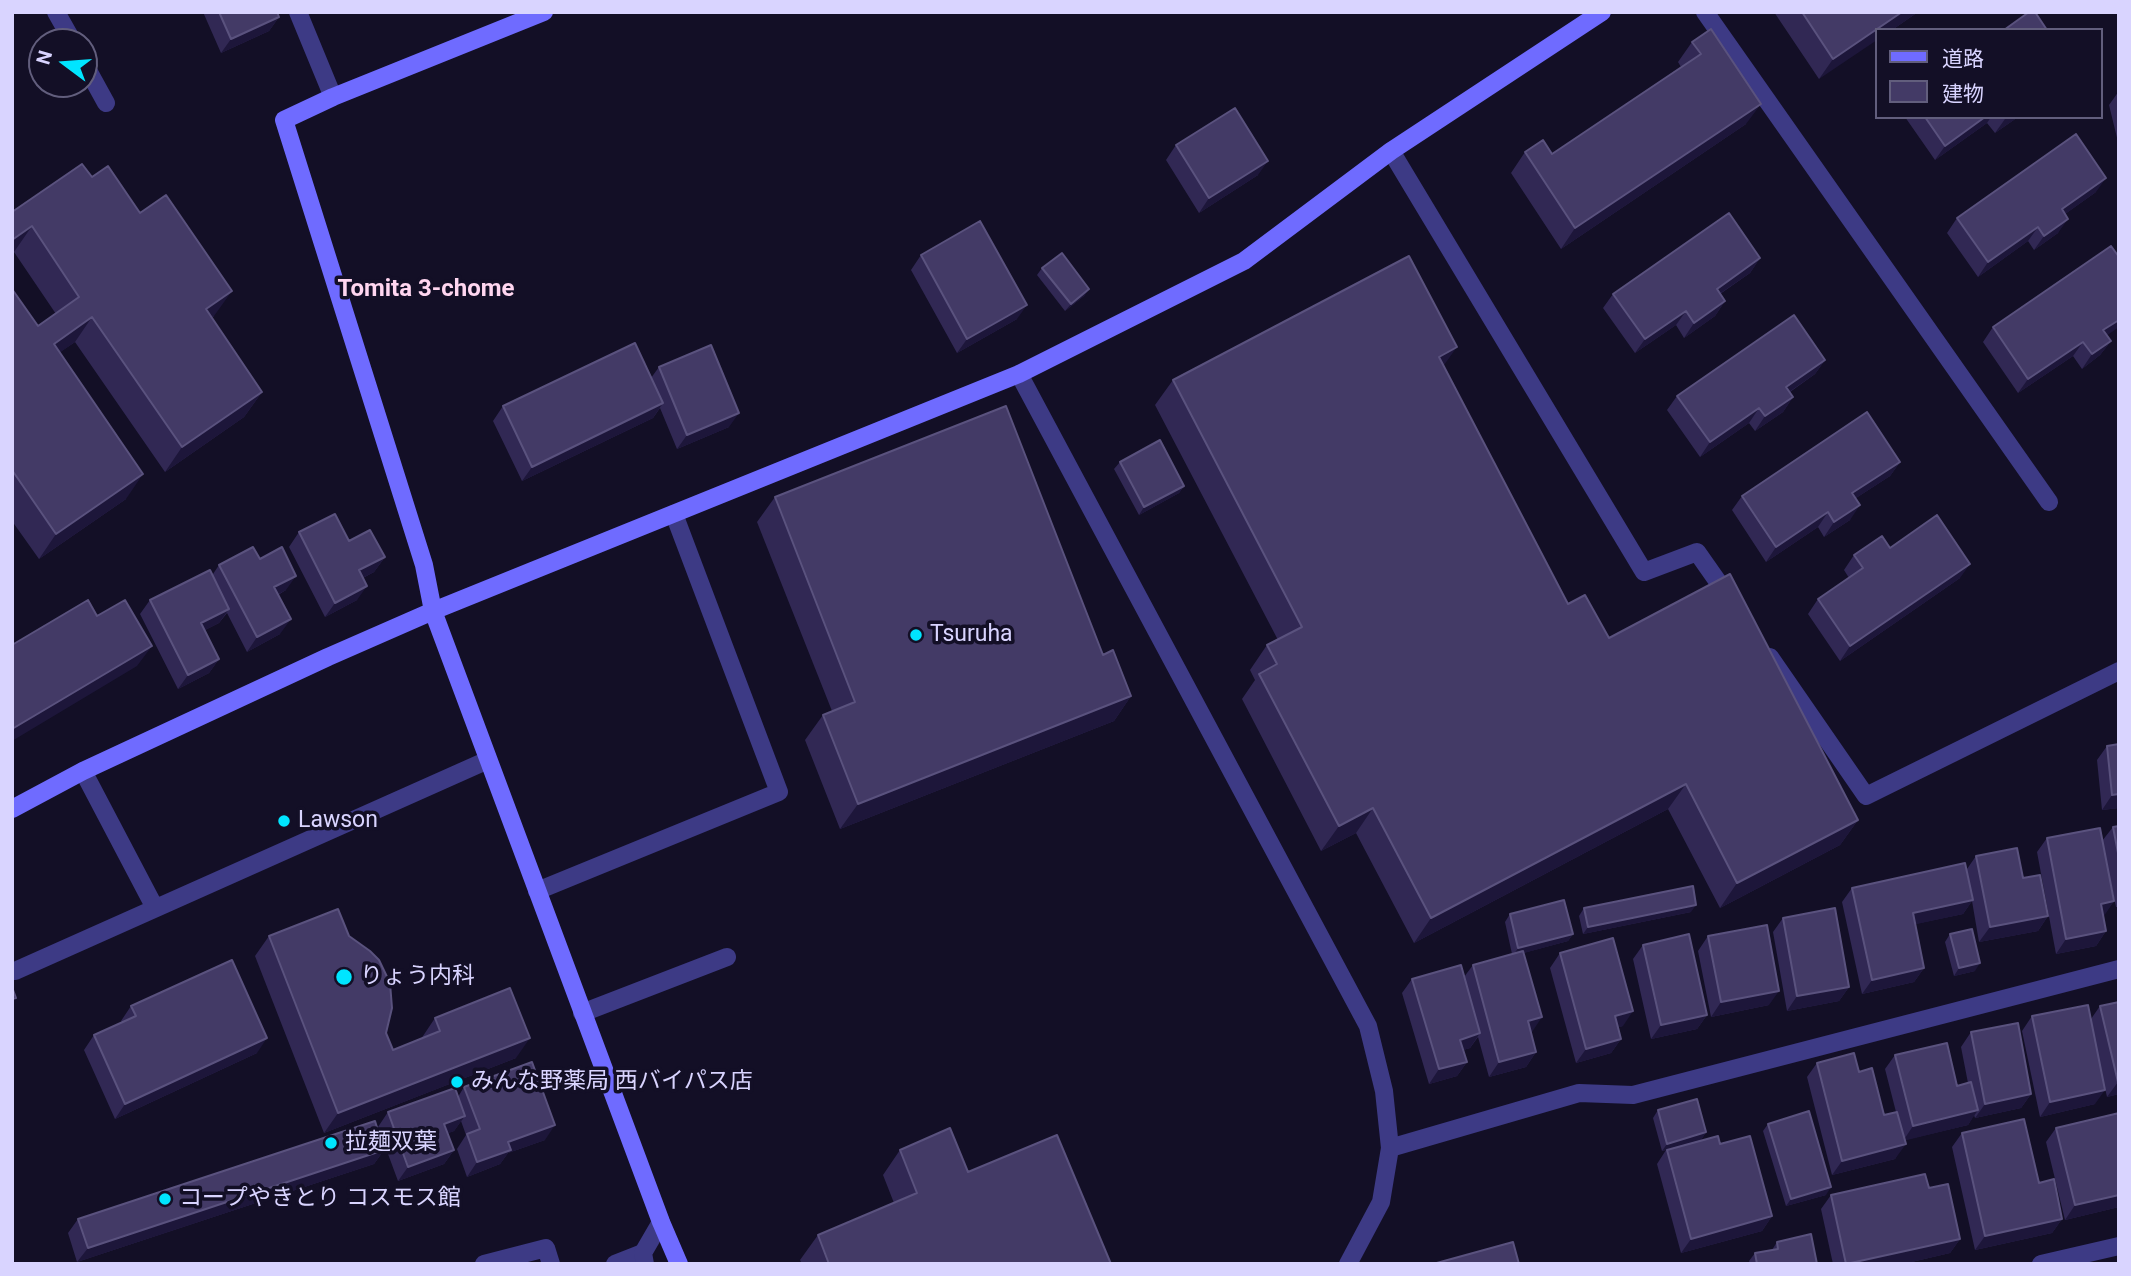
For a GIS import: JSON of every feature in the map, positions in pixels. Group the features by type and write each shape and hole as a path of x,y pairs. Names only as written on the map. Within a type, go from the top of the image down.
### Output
{"street":[{"path":"56,12 65,28"},
{"path":"298,12 333,97"},
{"path":"544,12 333,97 284,120 424,565 433,611 582,1013 679,1264"},
{"path":"12,809 83,771 433,611 1019,374 1244,261 1391,151 1602,12"},
{"path":"1705,12 2049,502"},
{"path":"98,88 106,103"},
{"path":"1391,151 1643,572 1697,552 1743,618"},
{"path":"1019,374 1368,1026 1384,1091 1390,1149 1381,1202 1348,1264"},
{"path":"537,891 779,792 674,514"},
{"path":"1759,641 1866,796 2119,671"},
{"path":"15,971 488,760"},
{"path":"83,771 155,908"},
{"path":"582,1013 727,957"},
{"path":"1390,1149 1579,1093 1633,1095 2119,969"},
{"path":"615,1264 644,1258 661,1222"},
{"path":"2041,1264 2119,1246"},
{"path":"484,1264 546,1248 551,1264"}],"building":[{"path":"219,12 277,12 279,17 231,39"},
{"path":"1802,12 1902,12 1876,28 1833,59"},
{"path":"2029,12 2035,12 2046,28 2007,28"},
{"path":"1711,29 1761,104 1575,228 1525,152 1543,140 1552,154 1701,54 1692,42"},
{"path":"1235,108 1268,161 1209,198 1176,145"},
{"path":"1926,119 1982,119 1945,146"},
{"path":"2076,134 2106,178 2062,209 2068,219 2044,236 2038,227 1988,262 1957,218"},
{"path":"82,164 92,177 108,166 140,213 166,195 232,291 206,309 262,392 182,447 92,317 54,344 143,474 56,534 12,470 12,289 38,326 79,297 32,226 12,240 12,212"},
{"path":"1729,213 1760,258 1717,289 1725,301 1694,323 1686,311 1645,339 1613,294"},
{"path":"980,221 1027,305 967,339 921,255"},
{"path":"2111,246 2119,257 2119,320 2103,330 2111,341 2092,354 2083,342 2028,379 1993,327"},
{"path":"1062,253 1089,289 1071,304 1042,268"},
{"path":"1409,256 1457,347 1439,357 1568,604 1585,595 1609,638 1730,574 1858,820 1737,883 1686,784 1431,918 1373,808 1339,826 1259,674 1277,664 1267,645 1302,627 1173,380"},
{"path":"1794,315 1825,360 1786,387 1793,397 1765,416 1759,408 1710,442 1677,396"},
{"path":"635,343 663,403 532,467 503,406"},
{"path":"711,345 739,413 687,435 659,367"},
{"path":"1006,406 1103,655 1113,650 1131,696 858,804 823,715 855,702 775,497"},
{"path":"1867,412 1900,462 1852,493 1860,505 1834,522 1828,512 1776,547 1742,496"},
{"path":"1160,440 1184,486 1144,507 1120,462"},
{"path":"335,514 349,541 370,530 385,557 359,570 367,586 335,603 299,532"},
{"path":"1937,515 1970,564 1850,646 1818,599 1863,568 1854,555 1882,536 1890,548"},
{"path":"253,547 260,559 282,547 296,576 274,587 291,619 257,637 219,565"},
{"path":"210,570 229,609 201,623 219,659 188,675 150,600"},
{"path":"88,600 97,616 125,600 152,646 12,729 12,645"},
{"path":"2119,744 2119,794 2112,795 2107,746"},
{"path":"2119,826 2119,858 2113,827"},
{"path":"2100,828 2114,901 2101,904 2106,931 2066,939 2047,838"},
{"path":"2017,848 2023,878 2040,875 2048,916 1990,927 1976,856"},
{"path":"1965,863 1973,900 1913,913 1924,968 1872,980 1852,888"},
{"path":"1693,886 1696,905 1588,927 1584,908"},
{"path":"1564,900 1573,934 1518,948 1510,914"},
{"path":"1835,908 1849,987 1797,996 1783,918"},
{"path":"338,909 349,936 379,960 390,983 392,1008 386,1033 393,1050 440,1031 435,1018 510,988 530,1038 338,1113 269,936"},
{"path":"1767,925 1779,991 1721,1002 1708,936"},
{"path":"1972,929 1980,963 1959,968 1950,934"},
{"path":"1689,934 1707,1015 1661,1025 1643,945"},
{"path":"1613,938 1633,1011 1615,1016 1621,1039 1586,1049 1560,953"},
{"path":"1523,951 1542,1017 1528,1021 1536,1052 1499,1062 1473,965"},
{"path":"232,960 267,1038 125,1104 94,1035 136,1016 131,1006"},
{"path":"1461,965 1480,1033 1460,1040 1467,1062 1439,1069 1412,979"},
{"path":"2119,1002 2119,1082 2118,1082 2100,1006"},
{"path":"2088,1005 2105,1090 2050,1102 2032,1016"},
{"path":"2018,1023 2031,1094 1985,1104 1971,1032"},
{"path":"1947,1043 1957,1086 1971,1082 1978,1110 1913,1126 1895,1055"},
{"path":"1854,1053 1859,1072 1872,1068 1884,1115 1897,1112 1906,1144 1842,1161 1817,1063"},
{"path":"532,1062 555,1125 508,1142 511,1150 477,1162 467,1134 480,1129 464,1087"},
{"path":"455,1088 465,1116 444,1124 454,1150 408,1167 388,1112"},
{"path":"1697,1099 1706,1132 1667,1144 1658,1110"},
{"path":"1809,1111 1831,1187 1791,1199 1768,1124"},
{"path":"2119,1113 2119,1195 2075,1205 2056,1128"},
{"path":"2024,1119 2039,1183 2054,1179 2062,1219 1985,1236 1962,1133"},
{"path":"375,1121 384,1150 88,1248 78,1219"},
{"path":"950,1128 968,1172 1057,1135 1111,1264 829,1264 818,1235 917,1193 900,1150"},
{"path":"1718,1136 1720,1144 1750,1136 1772,1216 1691,1239 1667,1150"},
{"path":"1925,1174 1929,1188 1948,1184 1960,1239 1846,1264 1831,1195"},
{"path":"1811,1234 1817,1264 1757,1264 1755,1253 1778,1249 1777,1242"},
{"path":"1513,1242 1519,1264 1433,1264"}],"place":[{"name":"Tsuruha","path":"916,635"},
{"name":"Lawson","path":"284,821"},
{"name":"りょう内科","path":"344,977"},
{"name":"みんな野薬局 西バイパス店","path":"457,1082"},
{"name":"拉麺双葉","path":"331,1143"},
{"name":"コープやきとり コスモス館","path":"165,1199"}],"district":[{"name":"Tomita 3-chome","path":"426,290"}]}
